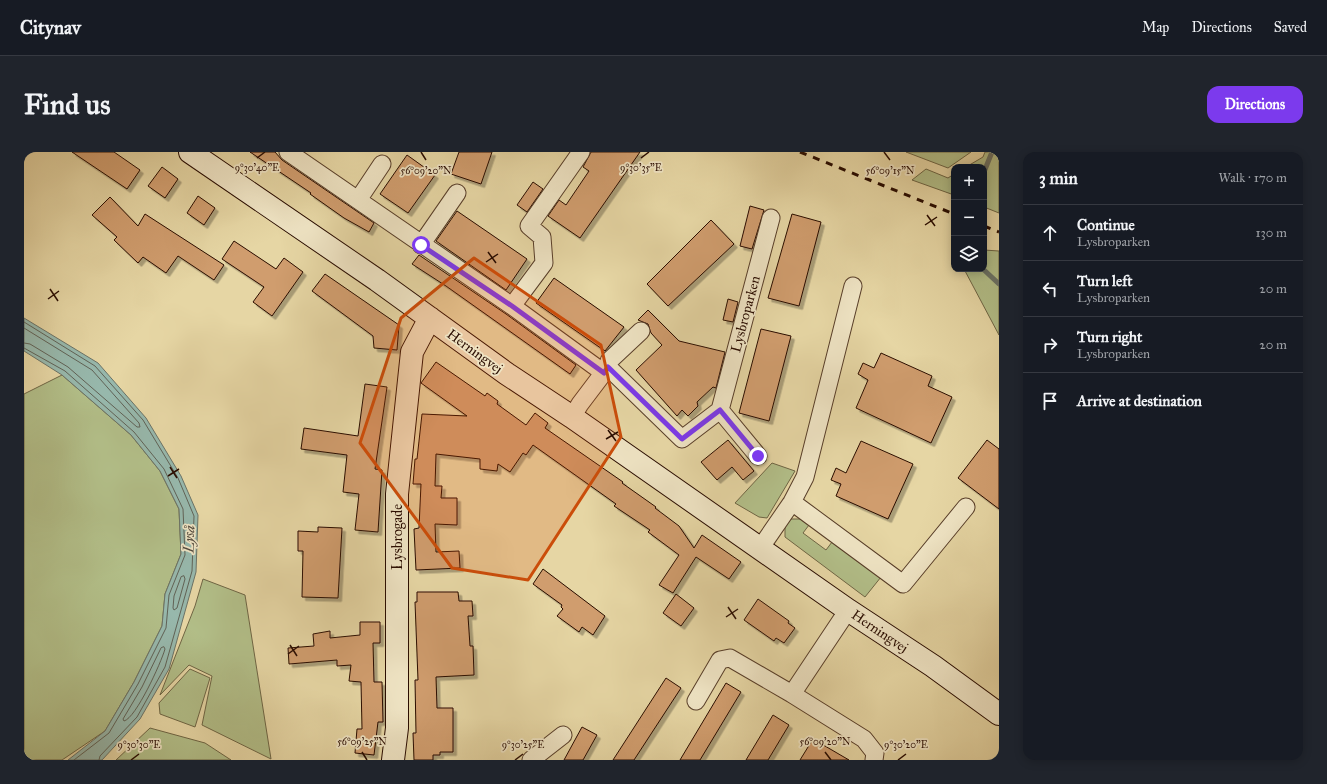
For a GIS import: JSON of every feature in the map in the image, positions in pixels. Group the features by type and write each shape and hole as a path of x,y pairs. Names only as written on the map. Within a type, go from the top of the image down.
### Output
{"street":[{"path":"288,152 421,245 606,370 682,439 720,410 758,456"},
{"path":"512,306 544,263 542,237 529,226 580,152"},
{"name":"Herningvej","path":"201,155 508,374 761,547 848,610 933,666 999,714"},
{"path":"358,200 382,164"},
{"path":"421,245 457,193"},
{"name":"Lysbroparken","path":"720,410 771,218"},
{"path":"761,547 792,502 805,478 853,286"},
{"name":"Lysbrogade","path":"393,760 397,728 397,494 412,352 430,318"},
{"path":"572,417 606,370 609,361 641,331"},
{"path":"792,502 903,584 966,507"},
{"path":"792,694 848,610"},
{"path":"696,701 720,660 730,658 792,694 864,739 875,753 874,760"},
{"path":"531,760 563,734"}],"highlighted area":[{"path":"474,258 601,345 621,437 528,580 452,568 360,443 401,318"}],"green space":[{"path":"906,152 971,152 954,164 951,164 948,168"},
{"path":"985,152 999,152 999,213 987,208 987,164 971,164 983,157"},
{"path":"926,169 948,178 951,176 951,194 912,180"},
{"path":"987,250 999,251 999,335 966,272 987,272"},
{"path":"62,375 131,435 160,471 179,509 181,554 165,594 162,626 134,682 105,731 62,760 24,760 24,394"},
{"path":"772,463 795,471 767,518 759,517 735,503"},
{"path":"791,519 802,519 809,525 803,533 826,550 832,542 881,577 865,597 785,537 785,522"},
{"path":"203,579 245,595 271,759 202,725 212,676 189,665 160,695 195,606"},
{"path":"190,669 210,678 195,727 160,714 159,703"},
{"path":"150,728 205,743 231,760 116,760"}],"water":[{"name":"Lyså","path":"24,318 98,363 146,418 181,476 198,515 196,572 169,669 140,719 102,760 68,760 105,731 134,682 162,626 165,594 181,554 179,509 160,471 131,435 62,375 24,351"}],"building":[{"path":"72,152 114,152 140,170 127,189"},
{"path":"250,152 275,152 282,160 374,223 369,232 344,218 310,194 311,193"},
{"path":"459,152 492,152 481,184 451,174"},
{"path":"591,152 640,152 580,238 548,216 559,200 566,205 589,171 583,167"},
{"path":"407,155 435,175 408,213 380,194"},
{"path":"162,167 178,179 165,198 148,186"},
{"path":"533,182 543,189 527,212 517,205"},
{"path":"198,196 215,208 204,225 187,213"},
{"path":"110,197 138,226 145,214 224,265 214,280 178,256 166,273 143,257 138,263 114,240 117,237 92,215"},
{"path":"750,206 764,210 752,249 740,246"},
{"path":"457,211 527,259 506,290 436,241"},
{"path":"792,214 821,222 799,306 768,298"},
{"path":"711,220 734,244 668,306 647,284"},
{"path":"234,241 276,269 284,258 303,272 272,316 253,302 264,287 222,259"},
{"path":"419,255 506,314 576,365 570,374 446,286 412,264"},
{"path":"325,274 399,325 397,350 374,348 373,336 312,291"},
{"path":"554,278 624,327 605,351 536,303"},
{"path":"728,299 738,302 733,322 723,320"},
{"path":"648,310 679,341 725,352 716,388 713,387 697,402 698,406 688,416 682,410 677,416 636,370 662,345 651,333 648,324 638,320"},
{"path":"761,329 791,336 769,421 739,413"},
{"path":"881,353 932,376 928,386 952,397 931,443 856,408 868,380 858,374 863,363 874,368"},
{"path":"436,362 485,396 487,393 498,401 497,404 526,425 535,413 548,423 545,428 623,482 622,483 656,507 655,508 679,526 694,548 702,535 741,562 729,579 696,557 673,593 659,585 679,555 648,532 650,530 614,506 616,504 533,445 526,455 523,453 510,472 498,464 497,471 480,469 480,459 436,454 435,486 442,486 441,498 457,498 457,525 435,524 436,552 459,551 460,568 416,570 414,529 419,528 421,484 413,484 415,459 417,459 422,414 467,416 421,383"},
{"path":"365,384 387,387 375,469 382,470 378,532 355,530 359,494 343,492 347,455 301,449 304,428 358,436"},
{"path":"728,440 754,471 743,480 732,467 717,480 701,462"},
{"path":"987,440 999,449 999,509 958,478"},
{"path":"861,441 913,464 888,519 836,496 841,484 831,480 836,468 846,473"},
{"path":"318,527 342,528 338,598 302,597 303,551 298,551 298,531 318,532"},
{"path":"543,569 605,616 593,635 582,627 579,632 557,616 563,609 561,607 562,605 533,584"},
{"path":"417,592 458,592 459,601 472,601 473,616 468,616 470,646 473,646 474,675 436,677 437,708 453,708 453,752 440,752 440,755 433,755 433,760 414,760 413,733 416,733 415,680 418,680 415,602 417,602"},
{"path":"676,594 694,608 681,626 663,613"},
{"path":"758,599 789,621 788,623 795,628 784,643 776,638 774,641 744,620"},
{"path":"360,622 380,622 380,643 373,643 374,682 382,682 383,722 378,722 374,755 355,753 357,729 362,729 361,682 349,681 351,665 337,666 337,660 289,664 288,648 314,646 313,634 330,631 330,638 360,635"},
{"path":"666,678 681,688 634,760 613,760"},
{"path":"726,683 741,692 700,760 680,760"},
{"path":"773,715 789,725 768,760 746,760"},
{"path":"582,727 597,735 583,760 564,760"},
{"path":"813,739 849,760 800,760"}],"waterway":[{"path":"987,164 992,152"},
{"path":"986,272 999,284"}],"railway":[{"path":"800,152 951,213"},
{"path":"987,227 999,232"}],"route":[{"path":"421,245 512,306 604,373 608,367 682,439 720,410 758,456"}]}
